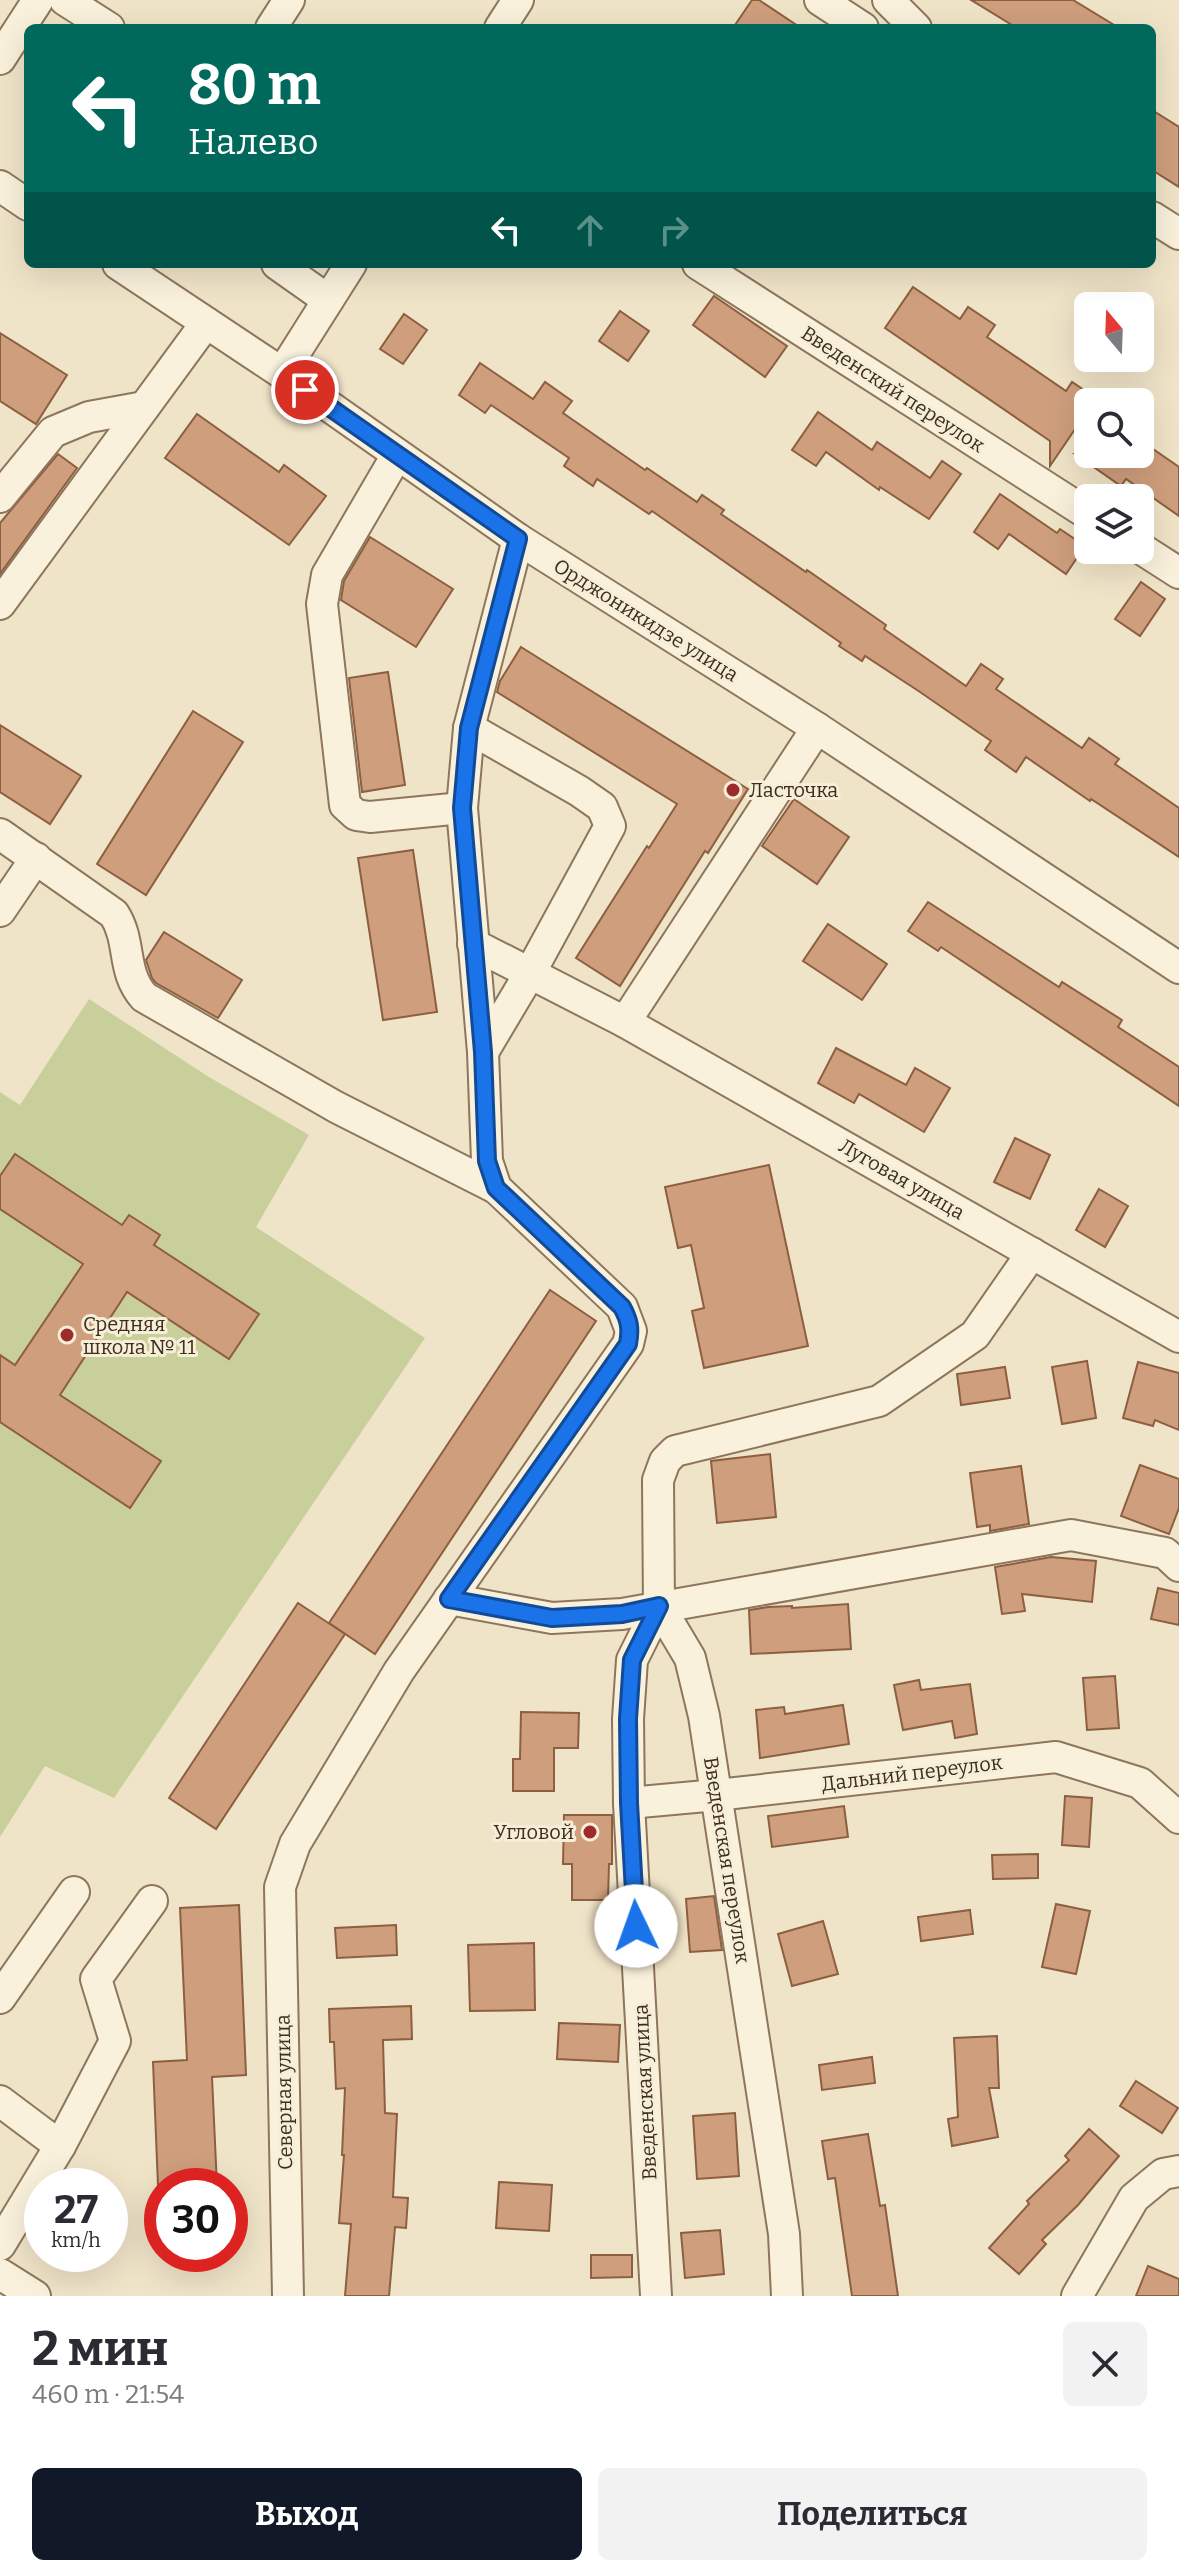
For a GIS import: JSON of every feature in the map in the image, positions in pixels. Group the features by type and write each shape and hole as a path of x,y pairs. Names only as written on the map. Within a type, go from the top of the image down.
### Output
{"street":[{"path":"0,59 38,0"},
{"path":"65,0 103,24"},
{"path":"503,24 518,0"},
{"path":"820,0 857,24"},
{"path":"888,0 912,24"},
{"path":"0,186 24,202"},
{"path":"1156,220 1179,234"},
{"name":"Орджоникидзе улица","path":"124,268 282,373 518,539 817,728 1179,968"},
{"path":"283,268 328,300"},
{"path":"282,373 348,268"},
{"name":"Введенский переулок","path":"704,268 1074,505"},
{"path":"0,604 206,323"},
{"path":"0,497 53,432 89,417 144,407"},
{"path":"397,455 327,575 322,604 345,805 356,815 370,817 462,808"},
{"path":"496,1188 487,1161 483,1052 462,808 469,728 518,539"},
{"path":"1154,557 1179,573"},
{"path":"469,728 579,791 602,807 610,826 483,1052"},
{"path":"625,1022 817,728"},
{"path":"0,834 114,914 122,926 133,985 144,997 336,1107 496,1188 622,1307 631,1331 628,1344 449,1599 552,1618 622,1614 1071,1535 1165,1553 1179,1566"},
{"path":"0,911 36,858"},
{"name":"Луговая улица","path":"473,944 625,1022 1179,1337"},
{"path":"659,1606 658,1480 665,1461 675,1451 879,1401 975,1335 1032,1253"},
{"name":"Северная улица","path":"288,2296 280,1887 295,1844 399,1671 449,1599"},
{"name":"Введенская переулок","path":"659,1606 690,1658 704,1716 784,2234 787,2296"},
{"name":"Введенская улица","path":"656,2296 629,1803 628,1719 632,1660 659,1606"},
{"name":"Дальний переулок","path":"629,1803 1056,1757 1140,1783 1179,1818"},
{"path":"0,1998 74,1892"},
{"path":"0,2245 60,2146 115,2041 96,1979 152,1901"},
{"path":"0,2101 60,2146"},
{"path":"1077,2296 1134,2198 1163,2174 1179,2171"},
{"path":"0,2274 35,2296"}],"green space":[{"path":"89,999 209,1077 309,1135 256,1227 425,1338 114,1798 45,1766 0,1837 0,1092 20,1105"}],"building":[{"path":"752,0 759,0 795,24 736,24"},
{"path":"971,0 1073,0 1112,24 1010,24"},
{"path":"1156,113 1179,127 1179,187 1156,173"},
{"path":"913,287 960,319 968,307 995,325 987,337 1066,391 1072,382 1081,388 1074,388 1074,431 1050,466 1050,441 885,328"},
{"path":"714,296 787,346 765,377 693,325"},
{"path":"620,311 649,331 628,361 599,341"},
{"path":"404,314 427,330 403,364 380,349"},
{"path":"0,333 67,375 36,424 0,401"},
{"path":"480,363 533,399 545,382 572,401 563,413 697,502 702,495 724,510 721,514 886,625 884,629 966,686 981,664 1003,679 996,689 1082,748 1089,738 1119,759 1115,764 1179,808 1179,857 1026,757 1016,772 985,750 991,741 920,692 865,656 862,661 839,646 841,643 652,511 649,514 597,479 593,486 564,466 569,458 491,405 485,413 459,395"},
{"path":"818,412 872,450 877,442 930,478 942,461 961,474 929,519 880,487 879,490 826,452 816,466 792,450"},
{"path":"197,414 279,472 284,465 326,496 289,545 165,458"},
{"path":"1154,450 1179,467 1179,516 1154,499 1154,484 1133,484 1126,479 1118,484 1095,468 1154,468"},
{"path":"58,454 77,468 0,574 0,523"},
{"path":"1000,494 1057,533 1060,529 1074,539 1074,562 1066,574 1009,534 998,549 974,532"},
{"path":"370,537 453,589 416,647 341,600 344,581"},
{"path":"1141,582 1165,599 1140,636 1115,619"},
{"path":"521,647 748,789 620,986 576,958 677,804 497,692 500,681"},
{"path":"388,672 405,785 362,792 349,678"},
{"path":"193,711 243,742 146,895 97,864"},
{"path":"0,725 81,776 50,824 0,792"},
{"path":"794,799 849,837 817,884 762,846"},
{"path":"413,850 437,1012 383,1020 358,858"},
{"path":"928,902 1059,987 1062,982 1122,1020 1118,1027 1179,1067 1179,1106 941,947 938,951 908,931"},
{"path":"828,924 887,964 862,1000 803,961"},
{"path":"164,932 242,980 218,1018 152,978 146,960"},
{"path":"836,1048 906,1085 915,1068 950,1088 924,1132 859,1094 854,1103 818,1083"},
{"path":"1015,1138 1050,1155 1030,1199 994,1182"},
{"name":"Средняя школа № 11","path":"15,1154 122,1225 129,1215 160,1235 154,1245 259,1314 229,1359 127,1292 60,1395 161,1461 130,1508 0,1422 0,1355 15,1365 83,1264 0,1209 0,1176"},
{"path":"769,1165 808,1346 704,1368 692,1311 704,1308 691,1245 678,1248 665,1187"},
{"path":"1099,1189 1128,1206 1105,1247 1076,1230"},
{"path":"550,1290 596,1321 375,1654 329,1623"},
{"path":"1087,1361 1096,1418 1062,1424 1052,1367"},
{"path":"1138,1362 1179,1373 1179,1430 1155,1420 1153,1426 1123,1418"},
{"path":"1005,1367 1010,1398 961,1405 957,1374"},
{"path":"770,1454 776,1517 717,1523 711,1461"},
{"path":"1140,1465 1179,1479 1179,1508 1169,1534 1121,1516"},
{"path":"1021,1466 1029,1524 990,1531 990,1525 977,1527 970,1473"},
{"path":"1051,1557 1096,1561 1092,1602 1022,1594 1025,1611 1002,1614 995,1567"},
{"path":"1158,1588 1179,1593 1179,1625 1151,1619"},
{"path":"298,1603 345,1634 216,1829 169,1798"},
{"path":"848,1604 851,1649 751,1654 749,1610"},
{"path":"1115,1676 1119,1728 1087,1730 1083,1678"},
{"path":"919,1680 921,1690 970,1684 977,1734 955,1738 952,1721 903,1730 894,1685"},
{"path":"843,1705 849,1744 760,1758 756,1710 784,1707 785,1714"},
{"path":"521,1712 579,1713 578,1748 554,1748 554,1791 513,1791 513,1759 520,1759"},
{"path":"1065,1796 1092,1798 1089,1847 1062,1845"},
{"path":"844,1806 848,1837 772,1847 768,1816"},
{"path":"564,1815 612,1815 608,1900 572,1900 572,1864 563,1864"},
{"path":"1038,1854 1038,1878 993,1879 992,1855"},
{"path":"714,1896 722,1950 690,1952 686,1899"},
{"path":"1056,1904 1090,1911 1076,1974 1042,1967"},
{"path":"239,1905 246,2075 212,2077 216,2168 157,2168 153,2062 187,2060 180,1908"},
{"path":"970,1910 973,1934 921,1941 918,1917"},
{"path":"823,1921 838,1974 792,1986 778,1934"},
{"path":"396,1925 397,1955 337,1958 335,1928"},
{"path":"534,1943 535,2010 470,2011 468,1945"},
{"path":"411,2006 412,2039 383,2040 385,2113 397,2114 393,2197 408,2198 406,2228 395,2227 389,2296 345,2296 351,2224 339,2223 345,2088 336,2089 329,2009"},
{"path":"559,2023 620,2025 618,2062 557,2059"},
{"path":"997,2036 999,2088 989,2088 998,2137 952,2146 948,2119 958,2117 954,2038"},
{"path":"872,2057 875,2083 822,2090 819,2065"},
{"path":"1136,2081 1178,2108 1162,2133 1120,2106"},
{"path":"735,2113 739,2176 697,2179 693,2116"},
{"path":"1089,2129 1119,2156 1078,2205 1042,2240 1046,2244 1019,2274 989,2248 1029,2204 1027,2201 1069,2160 1065,2156"},
{"path":"868,2134 880,2206 885,2205 898,2296 852,2296 835,2178 828,2179 822,2141"},
{"path":"499,2182 552,2185 549,2231 496,2228"},
{"path":"720,2230 724,2274 685,2278 681,2233"},
{"path":"591,2255 632,2255 632,2277 591,2278"},
{"path":"1148,2266 1179,2279 1179,2296 1136,2296"}],"place":[{"name":"Ласточка","path":"733,790"},
{"name":"Средняя школа № 11","path":"67,1335"},
{"name":"Угловой","path":"590,1832"}],"route":[{"path":"305,390 518,539 469,728 462,808 483,1052 487,1161 496,1188 622,1307 631,1331 628,1344 449,1599 552,1618 622,1614 659,1606 632,1660 628,1719 629,1803 636,1926"}]}
